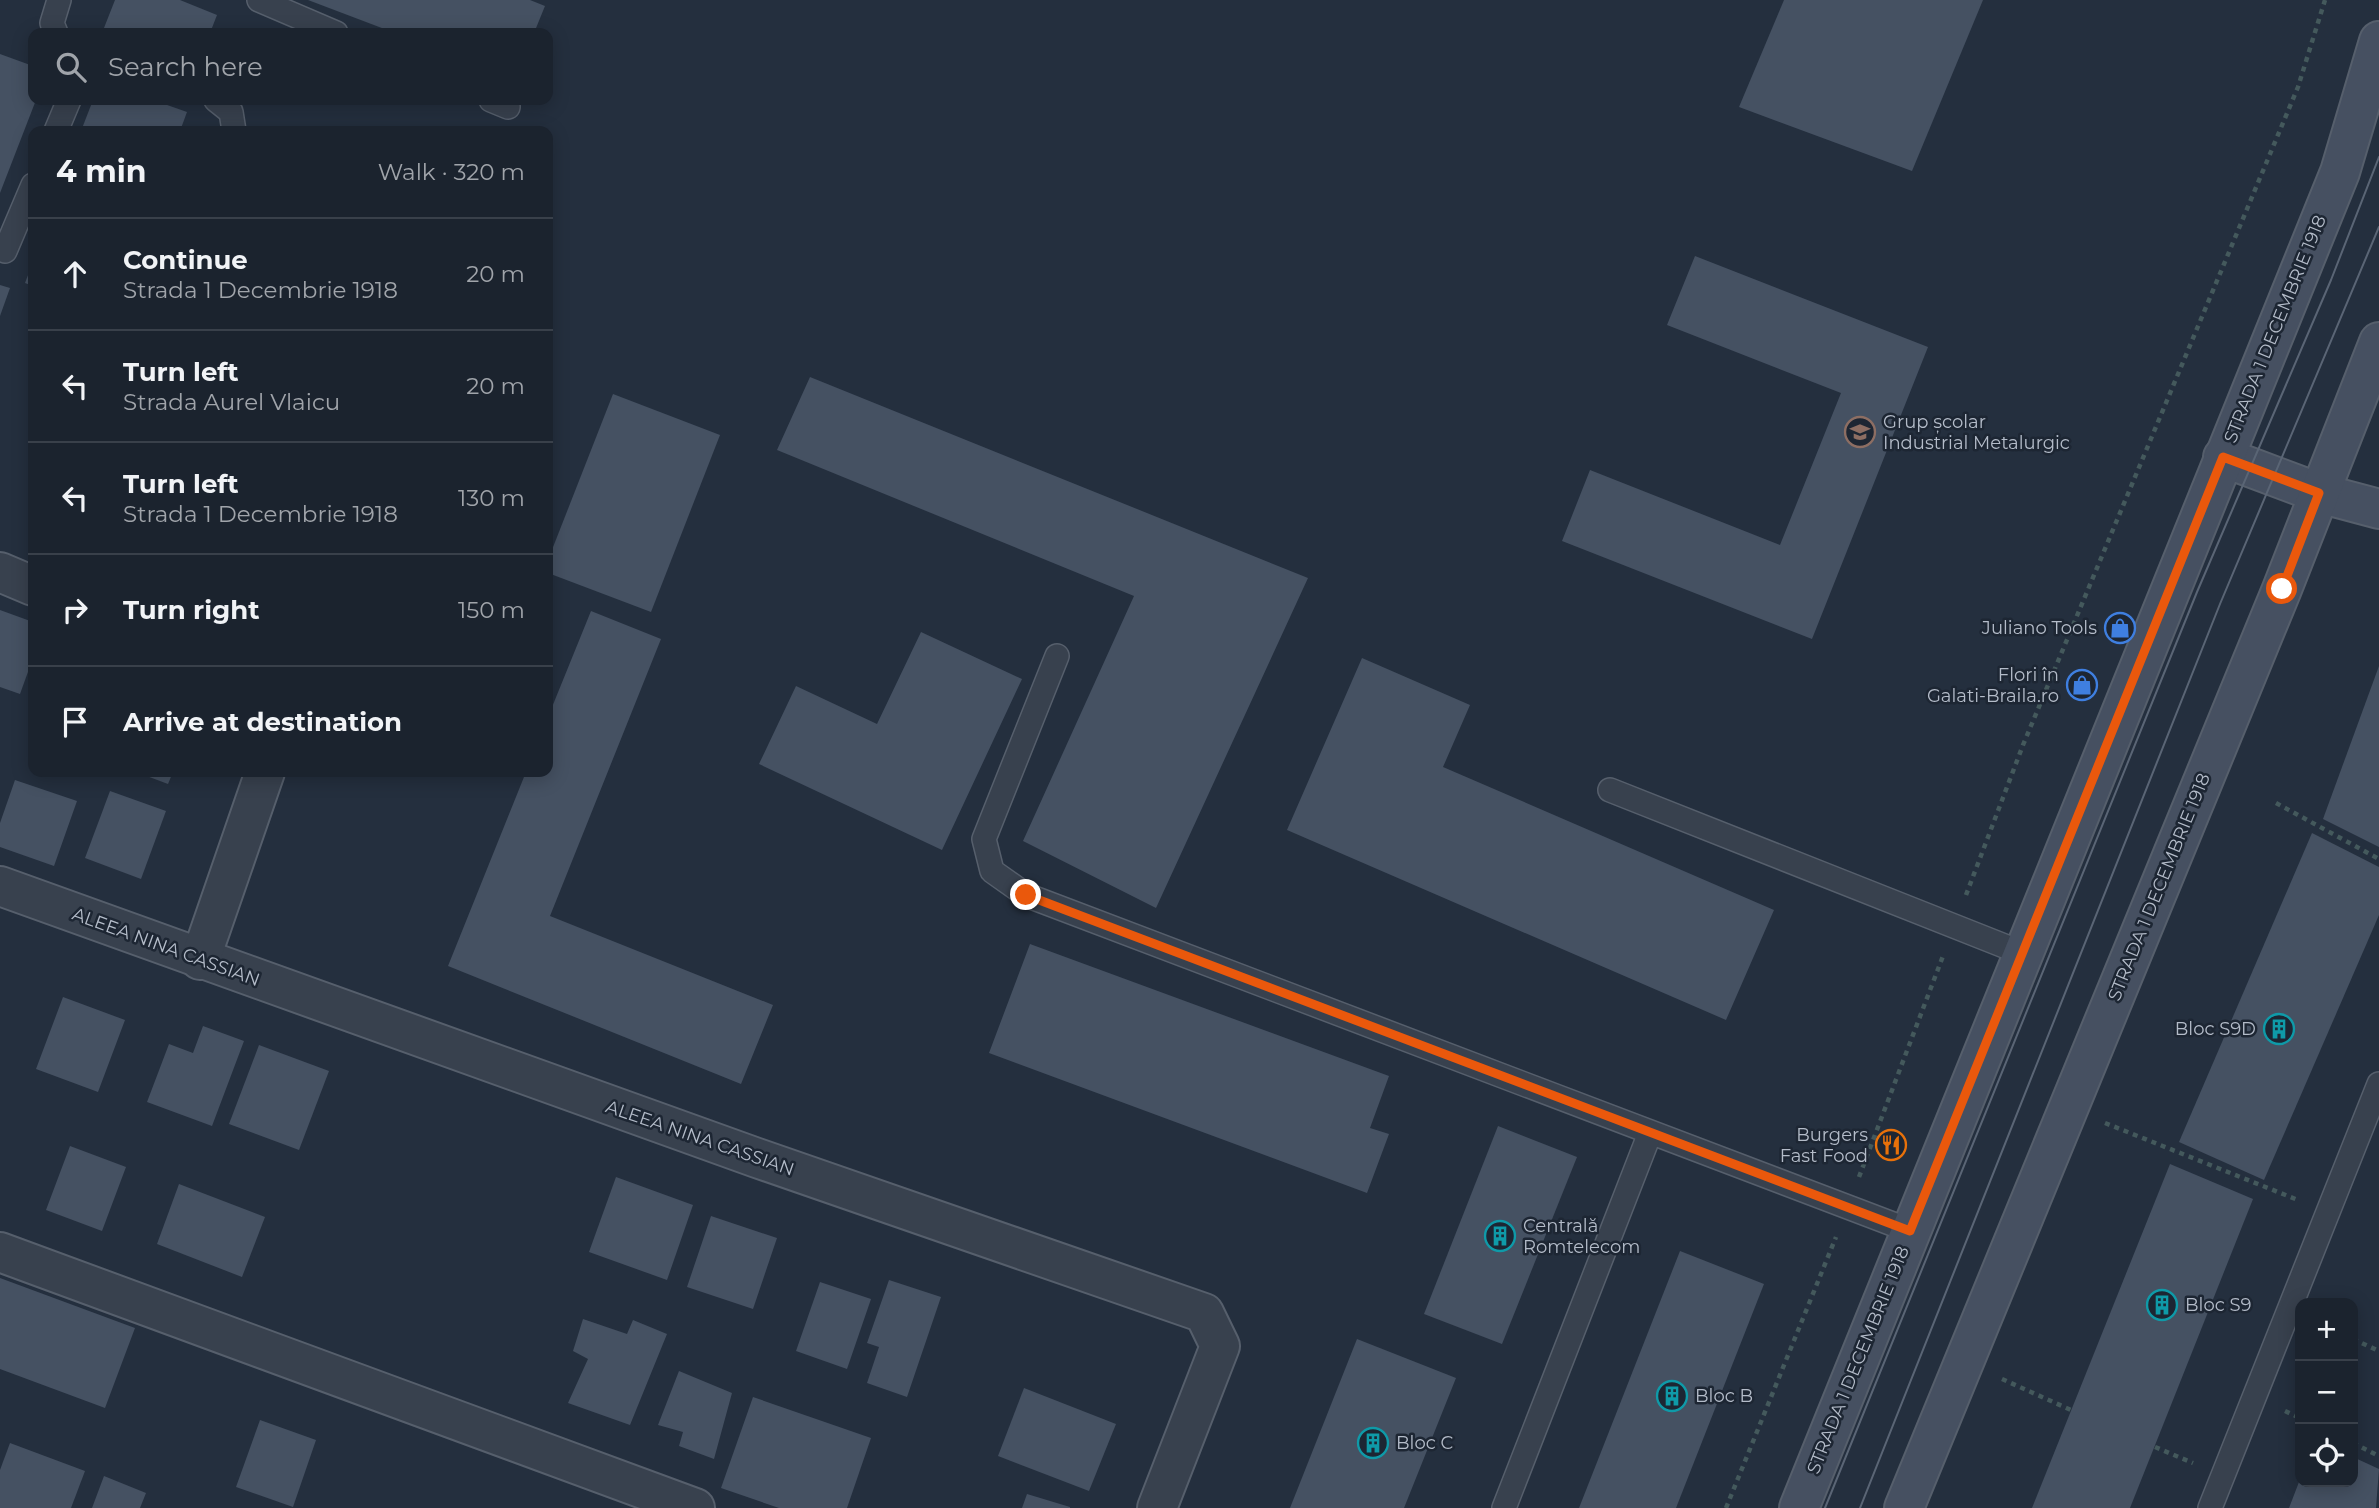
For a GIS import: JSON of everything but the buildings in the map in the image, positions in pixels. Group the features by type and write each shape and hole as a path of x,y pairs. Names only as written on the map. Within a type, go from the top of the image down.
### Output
{"main road":[{"name":"STRADA 1 DECEMBRIE 1918","path":"1799,1508 2340,172 2379,41"},
{"name":"STRADA 1 DECEMBRIE 1918","path":"1904,1508 2379,342"},
{"path":"2223,457 2319,493 2379,509"}],"street":[{"path":"0,572 28,584"},
{"path":"200,960 263,777"},
{"name":"ALEEA NINA CASSIAN","path":"0,886 200,960 1204,1313 1220,1346 1157,1508"},
{"path":"0,1252 695,1508"}],"lane":[{"path":"54,28 52,23 59,0"},
{"path":"259,0 324,28"},
{"path":"58,126 67,105"},
{"path":"223,105 232,112 233,126"},
{"path":"5,251 28,197"},
{"path":"1057,656 984,839 992,871 1026,895 1910,1231"},
{"path":"1610,790 2022,953"},
{"path":"2210,1508 2379,1084"},
{"path":"1504,1508 1650,1133"}],"path":[{"path":"1727,1508 1847,1208 2023,745 2298,87 2325,0"},
{"path":"2276,803 2379,859"},
{"path":"2067,1108 2328,1212"},
{"path":"2358,1341 2379,1351"},
{"path":"1964,1362 2071,1410"},
{"path":"2358,1446 2379,1456"},
{"path":"2155,1447 2223,1476"}],"tram line":[{"path":"1825,1508 2197,592 2331,280 2379,157"},
{"path":"1860,1508 2220,604 2379,227"}],"place":[{"name":"Grup școlar Industrial Metalurgic","path":"1860,432"},
{"name":"Juliano Tools","path":"2120,628"},
{"name":"Flori în Galati-Braila.ro","path":"2082,685"},
{"name":"Bloc S9D","path":"2279,1029"},
{"name":"Burgers Fast Food","path":"1891,1145"},
{"name":"Centrală Romtelecom","path":"1500,1236"},
{"name":"Bloc S9","path":"2162,1305"},
{"name":"Bloc B","path":"1672,1396"},
{"name":"Bloc C","path":"1373,1443"}],"route":[{"path":"1026,895 1910,1231 2223,457 2319,493 2282,589"}]}
